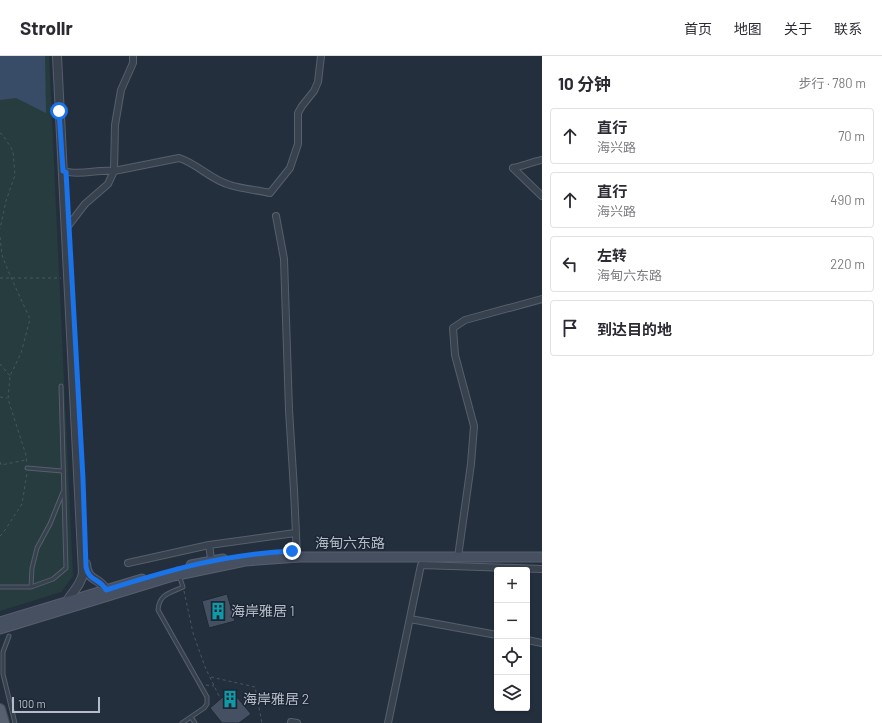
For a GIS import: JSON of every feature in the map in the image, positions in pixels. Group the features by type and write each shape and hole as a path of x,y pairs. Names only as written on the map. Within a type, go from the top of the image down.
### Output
{"main road":[{"name":"海甸六东路","path":"0,622 106,590 178,571 268,553 458,554 542,551"},
{"name":"海甸六东路","path":"458,554 542,557"},
{"name":"海甸六东路","path":"0,629 178,571"},
{"path":"0,709 4,723"}],"street":[{"path":"57,56 65,171"},
{"path":"60,56 68,278 83,573 79,584 67,602"},
{"path":"106,590 103,584 90,577 86,567 83,479 67,228 85,204 108,184 114,171 117,118 121,90 133,63 133,56"},
{"path":"65,171 114,171 179,158 189,162 212,177 229,185 270,193 290,168 298,144 298,113 314,92 318,82 321,56"},
{"path":"542,160 527,163 520,167 514,168 542,196"},
{"path":"276,216 284,259 296,554"},
{"path":"458,554 471,464 474,426 455,355 454,328 465,320 542,299"},
{"path":"128,562 209,545 295,533"},
{"path":"209,545 212,564"},
{"path":"388,723 421,565 542,569"},
{"path":"410,619 494,634"},
{"path":"530,641 542,643"}],"lane":[{"path":"0,587 31,587 53,578 66,568 60,386"},
{"path":"27,468 62,471"},
{"path":"31,587 32,568 37,548 50,524 63,490"},
{"path":"178,571 183,586 164,595 159,603 158,610 207,697 207,704 182,723"},
{"path":"9,636 4,652 3,674 15,723"},
{"path":"191,717 196,723"}],"path":[{"path":"0,134 3,135 13,151 15,175 6,201 0,229"},
{"path":"0,237 2,255 30,319 21,353 10,376 8,398 26,455 28,475 22,504 0,536"},
{"path":"0,278 68,278"},
{"path":"0,364 10,376"},
{"path":"0,397 8,398"},
{"path":"0,462 0,465 26,460"},
{"path":"183,586 193,633 219,696"},
{"path":"210,677 254,687 262,723"},
{"path":"198,683 215,687"}],"green space":[{"path":"0,56 49,56 73,576 61,592 0,611"}],"water":[{"path":"0,56 45,56 46,113 16,98 0,100"}],"building":[{"name":"海岸雅居 1","path":"227,594 235,621 209,628 202,601"},
{"name":"海岸雅居 2","path":"231,690 251,714 239,723 222,723 210,708"}],"place":[{"name":"海岸雅居 1","path":"218,611"},
{"name":"海岸雅居 2","path":"230,699"}],"route":[{"path":"59,111 63,171 66,172 83,479 86,567 88,574 90,577 103,584 106,590 165,572 206,562 246,555 292,551"}]}
